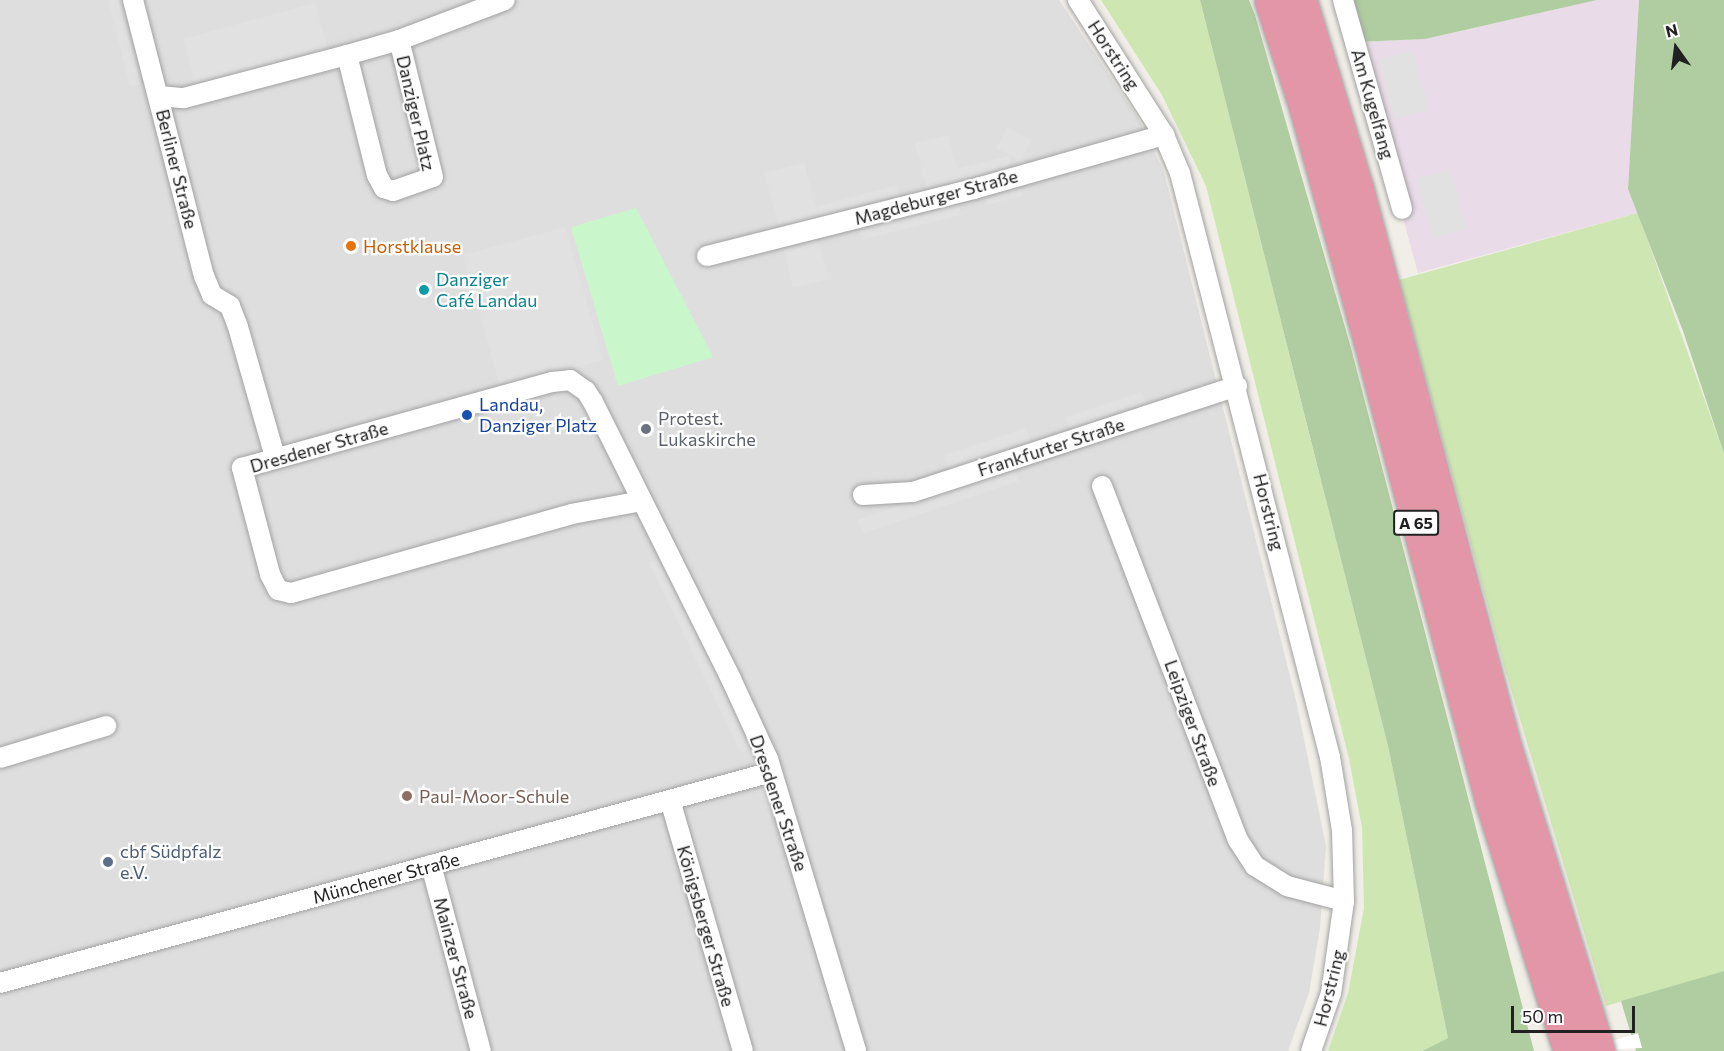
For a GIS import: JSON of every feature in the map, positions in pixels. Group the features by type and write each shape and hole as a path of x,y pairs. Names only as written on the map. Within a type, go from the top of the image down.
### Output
{"highway":[{"name":"A 65","path":"1271,0 1306,108 1364,318 1492,802 1570,1051"},
{"name":"A 65","path":"1300,0 1357,190 1501,734 1598,1051"}],"street":[{"name":"Berliner Straße","path":"133,0 159,96 167,142 204,276 212,295 230,306 275,457"},
{"name":"Danziger Platz","path":"159,96 184,98 347,55 399,40 433,24 505,0"},
{"name":"Horstring","path":"1078,0 1164,135 1187,194 1330,757 1342,830 1344,901 1331,993 1311,1051"},
{"name":"Am Kugelfang","path":"1343,0 1402,209"},
{"name":"Danziger Platz","path":"347,55 377,175 384,188 393,191 433,177 399,40"},
{"name":"Magdeburger Straße","path":"707,256 974,189 1164,135"},
{"name":"Dresdener Straße","path":"642,501 572,514 291,593 278,590 270,574 242,468 275,457 570,380 586,391 642,501 731,679 772,772 856,1051"},
{"name":"Frankfurter Straße","path":"863,495 913,492 1237,386"},
{"name":"Leipziger Straße","path":"1102,486 1238,840 1255,866 1287,886 1314,896 1344,901"},
{"path":"0,758 106,726"},
{"name":"Münchener Straße","path":"0,983 772,772"},
{"name":"Königsberger Straße","path":"670,801 743,1051"},
{"name":"Mainzer Straße","path":"431,865 481,1051"}],"shaded area":[{"path":"0,0 1059,0 1138,118 1164,172 1296,700 1326,846 1320,928 1309,993 1288,1051 0,1051"},
{"path":"108,0 118,0 140,84 130,86"},
{"path":"1597,0 1639,0 1628,189 1638,213 1418,273 1355,42 1425,39"},
{"path":"315,3 328,51 196,87 183,39"},
{"path":"1413,50 1429,110 1394,119 1379,59"},
{"path":"1007,128 1031,140 1023,156 1026,165 1019,167 1015,158 996,148"},
{"path":"948,135 957,169 1009,156 1012,170 927,190 915,143"},
{"path":"804,163 816,207 897,185 901,198 780,230 764,173"},
{"path":"1451,170 1467,229 1432,238 1416,178"},
{"path":"1019,184 1022,196 986,205 982,193"},
{"path":"958,202 961,215 861,240 858,227"},
{"path":"565,227 603,360 500,386 463,255"},
{"path":"818,240 829,279 793,288 783,249"},
{"path":"1142,392 1147,408 1071,433 1066,417"},
{"path":"1026,428 1032,445 949,472 944,455"},
{"path":"1014,468 1019,481 863,533 858,520"},
{"path":"661,559 752,748 741,753 649,563"}],"green space":[{"path":"1101,0 1200,0 1388,746 1448,1038 1422,1051 1328,1051 1348,993 1364,908 1362,828 1349,759 1206,186 1162,95"},
{"path":"1200,0 1249,0 1255,15 1351,348 1534,1051 1422,1051 1448,1038 1388,746"},
{"path":"1343,0 1597,0 1425,39 1355,42"},
{"path":"1639,0 1724,0 1724,454 1683,331 1628,189"},
{"path":"636,208 713,357 618,386 571,227"},
{"path":"1638,213 1724,454 1724,971 1606,1006 1504,666 1399,280"},
{"path":"1724,971 1724,1051 1636,1051 1621,1001"}],"pier":[{"path":"1638,1033 1642,1048 1581,1051"}],"place":[{"name":"Horstklause","path":"351,246"},
{"name":"Danziger Café Landau","path":"424,290"},
{"name":"Landau, Danziger Platz","path":"467,415"},
{"name":"Protest. Lukaskirche","path":"646,429"},
{"name":"Paul-Moor-Schule","path":"407,796"},
{"name":"cbf Südpfalz e.V.","path":"108,862"}]}
